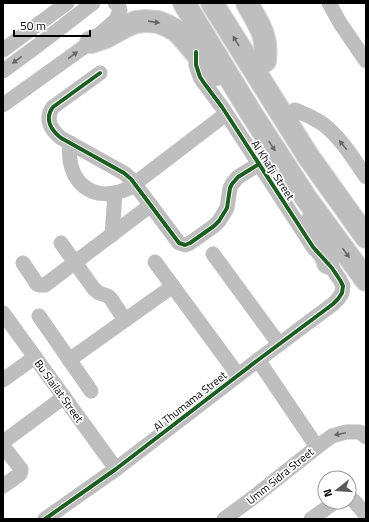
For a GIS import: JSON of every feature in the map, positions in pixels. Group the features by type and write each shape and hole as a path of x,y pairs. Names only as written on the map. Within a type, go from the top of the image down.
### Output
{"highway":[{"name":"Al Khafji Street","path":"184,3 251,113 306,198 366,280"},
{"path":"212,3 308,156 366,237"},
{"path":"230,3 295,110 360,204 366,218"},
{"path":"247,3 264,35 266,44 265,61"},
{"path":"91,42 106,37 136,22 158,22 168,26 178,32 219,80 251,113"},
{"path":"306,198 328,263"}],"street":[{"path":"3,50 66,3"},
{"path":"3,70 93,3"},
{"path":"37,46 56,40 109,3"},
{"path":"3,105 91,42 116,20 120,10 118,5 115,3"},
{"path":"329,3 340,23 366,61"},
{"name":"Al Khafji Street","path":"196,52 196,65 200,77 313,247 328,263 342,283 342,293"},
{"path":"100,73 56,104 51,110 49,121 53,130 61,138 124,173 135,183 177,241 182,244 188,244 219,221 227,208 232,184 238,177 258,164"},
{"path":"295,110 322,124 333,134 366,176"},
{"path":"70,143 69,159 76,177 90,190 108,194 122,191 135,183 226,114"},
{"path":"112,235 115,192"},
{"path":"23,263 37,284 42,286 48,284 151,205"},
{"path":"61,243 94,289 98,293 108,296 125,320"},
{"path":"212,254 279,344"},
{"path":"156,262 238,375"},
{"path":"69,360 173,286"},
{"name":"Al Thumama Street","path":"45,519 116,469 333,304 342,293"},
{"name":"Bu Slailat Street","path":"3,313 116,469"},
{"path":"39,316 91,391"},
{"path":"3,380 35,357"},
{"name":"Umm Sidra Street","path":"258,360 317,447"},
{"path":"3,442 64,397"},
{"name":"Umm Sidra Street","path":"224,519 332,436 346,432 360,432 366,437"},
{"path":"3,446 21,469 20,474 3,486"},
{"path":"357,504 366,515"},
{"path":"311,519 324,510"}],"cycle path":[{"path":"45,519 116,469 333,304 342,293 343,286 340,280 332,268 313,247 222,107 200,77 196,65 196,52"},
{"path":"100,73 53,107 49,116 50,124 61,138 124,173 131,179 179,243 185,245 190,243 214,226 227,208 232,184 238,177 259,164"}]}
